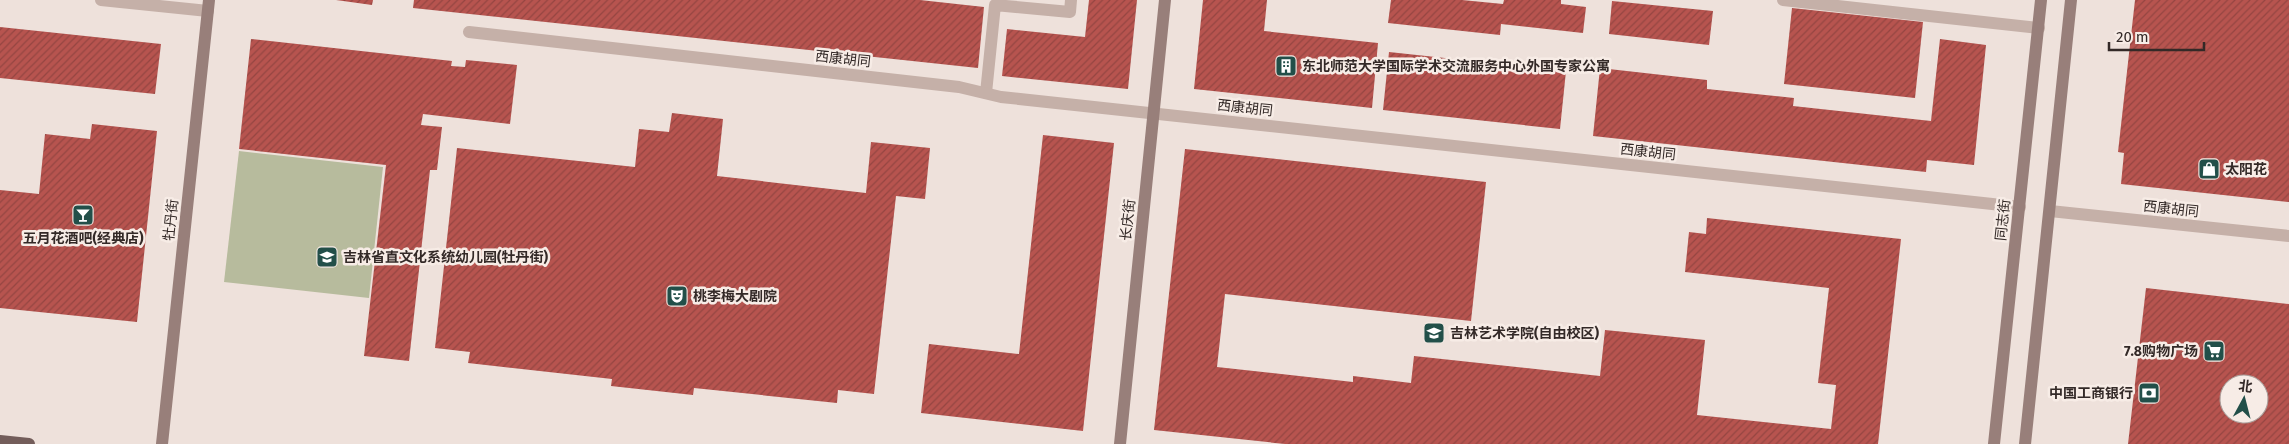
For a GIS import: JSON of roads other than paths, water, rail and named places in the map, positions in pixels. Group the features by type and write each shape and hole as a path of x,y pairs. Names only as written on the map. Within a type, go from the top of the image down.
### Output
{"main road":[{"name":"长庆街","path":"1120,444 1166,0"},
{"name":"同志街","path":"1994,444 2042,0"},
{"path":"2025,444 2072,0"},
{"name":"牡丹街","path":"162,444 208,6"},
{"path":"0,441 29,444"}],"street":[{"path":"101,0 208,6"},
{"path":"986,93 995,6 1070,12 1071,0"},
{"path":"1783,0 2038,28"},
{"name":"西康胡同","path":"468,32 959,87 1001,97 2020,207"},
{"name":"西康胡同","path":"2050,210 2289,236"}],"place":[{"name":"东北师范大学国际学术交流服务中心外国专家公寓","path":"1286,66"},
{"name":"太阳花","path":"2209,169"},
{"name":"五月花酒吧(经典店)","path":"83,215"},
{"name":"吉林省直文化系统幼儿园(牡丹街)","path":"327,257"},
{"name":"桃李梅大剧院","path":"677,296"},
{"name":"吉林艺术学院(自由校区)","path":"1434,333"},
{"name":"7.8购物广场","path":"2214,351"},
{"name":"中国工商银行","path":"2149,393"}]}
